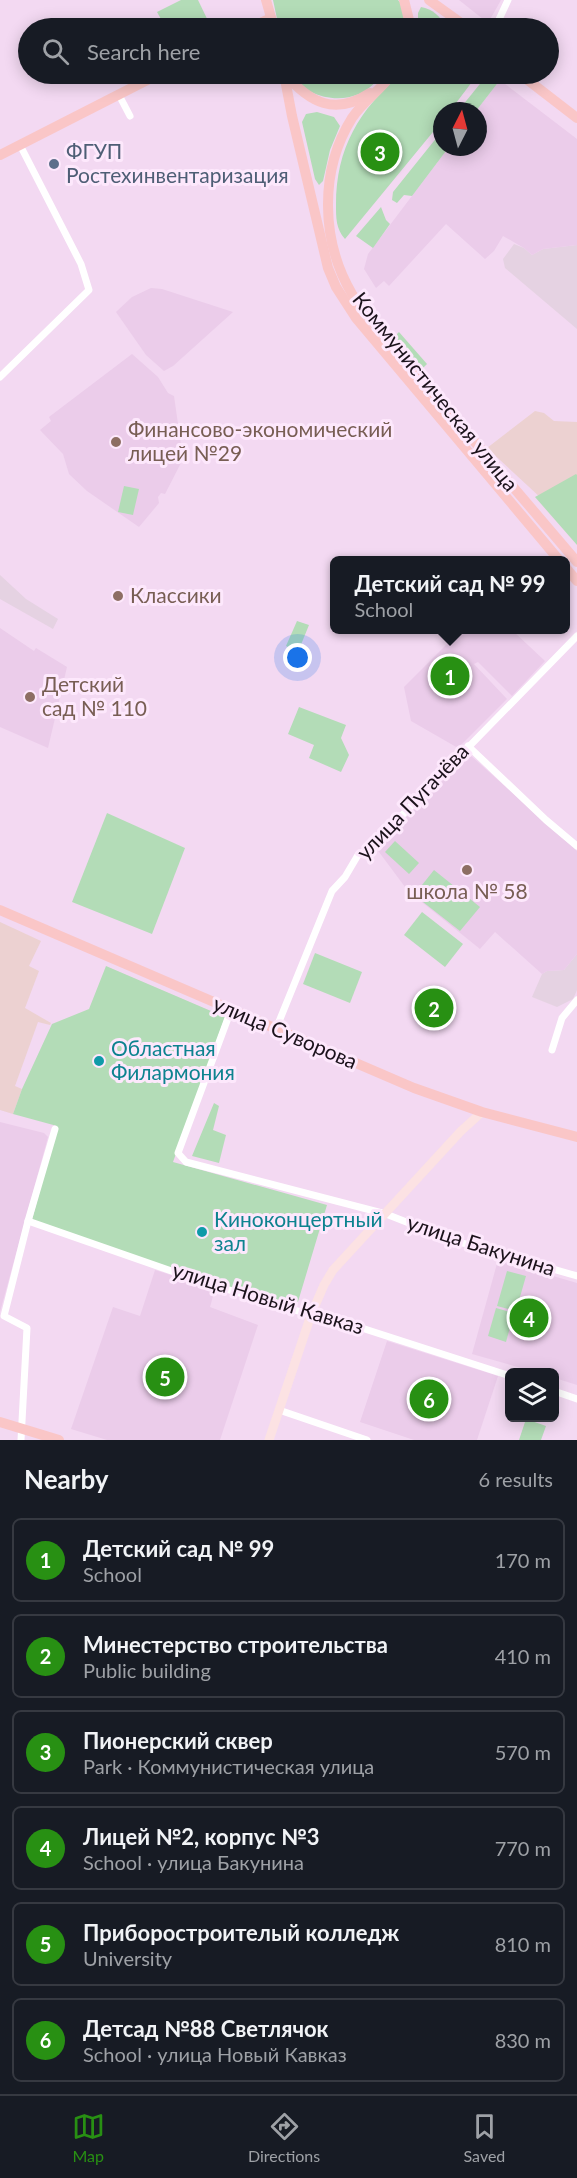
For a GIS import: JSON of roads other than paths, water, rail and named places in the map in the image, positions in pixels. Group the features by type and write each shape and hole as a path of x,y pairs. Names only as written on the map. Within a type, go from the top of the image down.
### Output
{"main road":[{"path":"266,0 271,18"},
{"path":"404,0 408,18"},
{"path":"429,0 453,18"},
{"path":"447,14 448,18"},
{"path":"0,155 140,84"},
{"name":"Коммунистическая улица","path":"287,84 326,258 336,287 356,318 555,556"},
{"path":"294,84 303,94 324,103 341,106 359,100 381,84"},
{"name":"Коммунистическая улица","path":"384,84 353,117 340,143 333,167 327,215 328,227 344,276 352,294 370,319 577,562"},
{"path":"532,84 577,118"},
{"name":"улица Суворова","path":"0,910 414,1088 482,1112 577,1137"},
{"path":"0,1422 59,1440"}],"street":[{"path":"500,18 508,0"},
{"path":"119,95 130,116"},
{"path":"0,377 89,290 81,264 20,145"},
{"name":"улица Пугачёва","path":"276,1029 332,891 345,877 358,855 366,852 577,636"},
{"path":"468,746 577,846"},
{"path":"552,1050 562,1018 577,1000"},
{"name":"улица Бакунина","path":"231,1010 178,1153 186,1162 386,1214 452,1239 577,1276"},
{"path":"269,1440 311,1315 333,1270 470,1121 482,1112"},
{"path":"21,1440 27,1328 4,1316 28,1221 55,1129"},
{"name":"улица Новый Кавказ","path":"28,1221 203,1282 311,1315 349,1323 505,1374"},
{"path":"559,1392 577,1399"},
{"path":"279,1410 368,1440"}],"place":[{"name":"Пионерский сквер","path":"380,152"},
{"name":"ФГУП Ростехинвентаризация","path":"54,164"},
{"name":"Финансово-экономический лицей №29","path":"116,442"},
{"name":"Классики","path":"118,596"},
{"name":"Детский сад № 99","path":"450,676"},
{"name":"Детский сад № 110","path":"30,697"},
{"name":"школа № 58","path":"467,870"},
{"name":"Минестерство строительства","path":"434,1008"},
{"name":"Областная Филармония","path":"99,1061"},
{"name":"Киноконцертный зал","path":"202,1232"},
{"name":"Лицей №2, корпус №3","path":"529,1318"},
{"name":"Приборостроителый колледж","path":"165,1377"},
{"name":"Детсад №88 Светлячок","path":"429,1399"}]}
